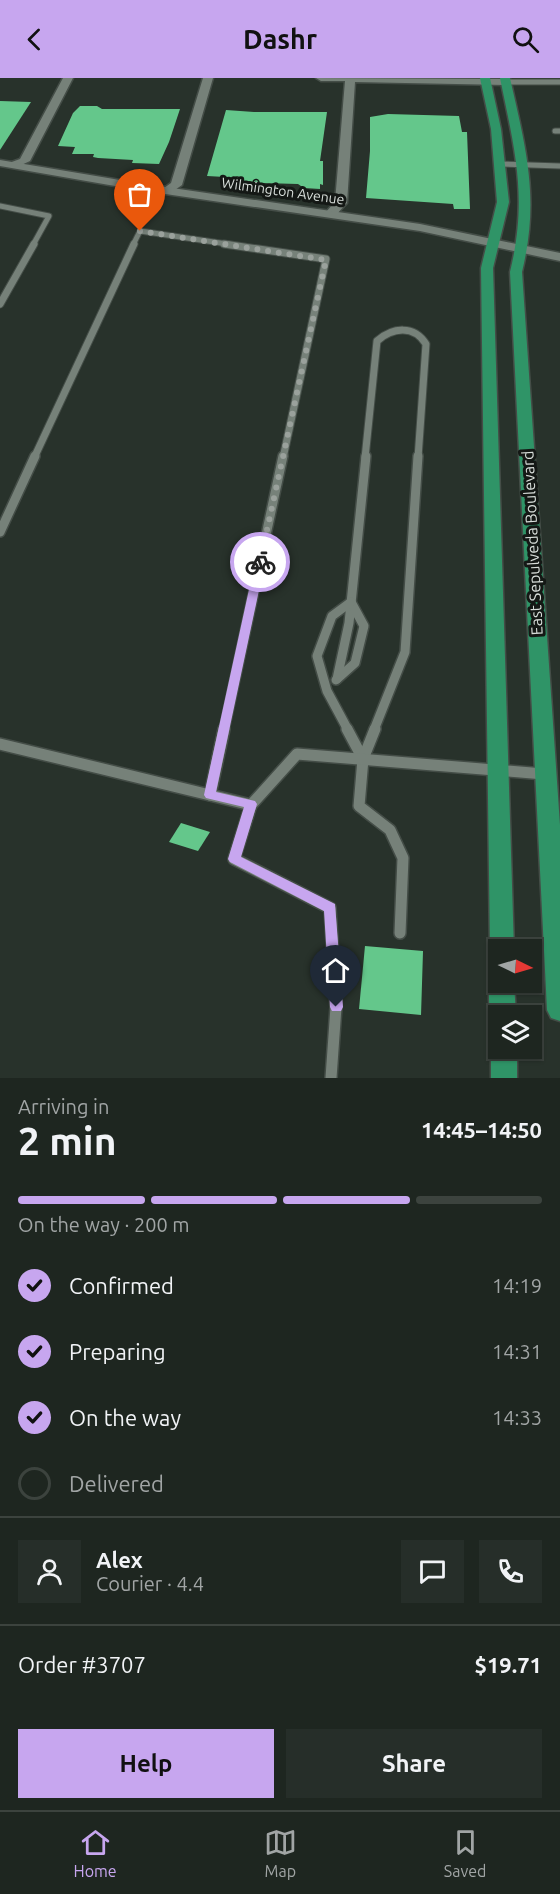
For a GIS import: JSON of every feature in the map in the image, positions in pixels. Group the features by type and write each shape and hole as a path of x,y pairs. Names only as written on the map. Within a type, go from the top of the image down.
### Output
{"main road":[{"path":"486,80 496,129 503,202 487,268 502,939"},
{"name":"East Sepulveda Boulevard","path":"506,80 522,165 526,200 523,241 516,272 544,774 560,1010"},
{"path":"504,1059 504,1078"}],"street":[{"path":"13,165 24,161 68,78"},
{"path":"173,186 208,78"},
{"path":"321,78 506,80"},
{"path":"331,213 341,203 350,78"},
{"name":"Wilmington Avenue","path":"0,153 331,213 496,235"},
{"name":"Wilmington Avenue","path":"0,163 173,186 341,203 523,241 560,244"},
{"name":"Wilmington Avenue","path":"523,241 560,257"}],"lane":[{"path":"506,80 560,82"},
{"path":"500,164 560,166"},
{"path":"0,206 49,216 0,304"},
{"path":"0,532 140,231 326,260 210,795"},
{"path":"337,679 350,622 377,340 393,329 413,330 423,337 426,344 405,652 363,759 359,806 390,830 403,858 399,933"},
{"path":"351,602 332,616 317,656 327,691 363,759"},
{"path":"327,691 356,663 364,626 351,602"},
{"path":"0,744 251,804"},
{"path":"331,1078 336,1007 330,908 234,859 251,804 297,754 544,774"}],"building":[{"path":"0,101 31,102 0,150"},
{"path":"80,106 97,106 102,109 180,109 159,164 98,158 93,157 94,154 72,154 75,147 58,146 73,113"},
{"path":"226,110 327,112 320,161 323,161 323,185 320,184 320,189 304,188 298,184 263,183 242,181 243,178 207,176"},
{"path":"388,114 459,116 462,132 467,132 470,209 454,209 453,204 366,198 370,117"},
{"path":"181,823 210,832 198,851 169,842"},
{"path":"365,946 423,951 421,1015 359,1009"}],"way so far":[{"path":"140,231 326,260 260,562"}],"route":[{"path":"260,562 210,795 251,804 234,859 330,908 336,1007"}]}
